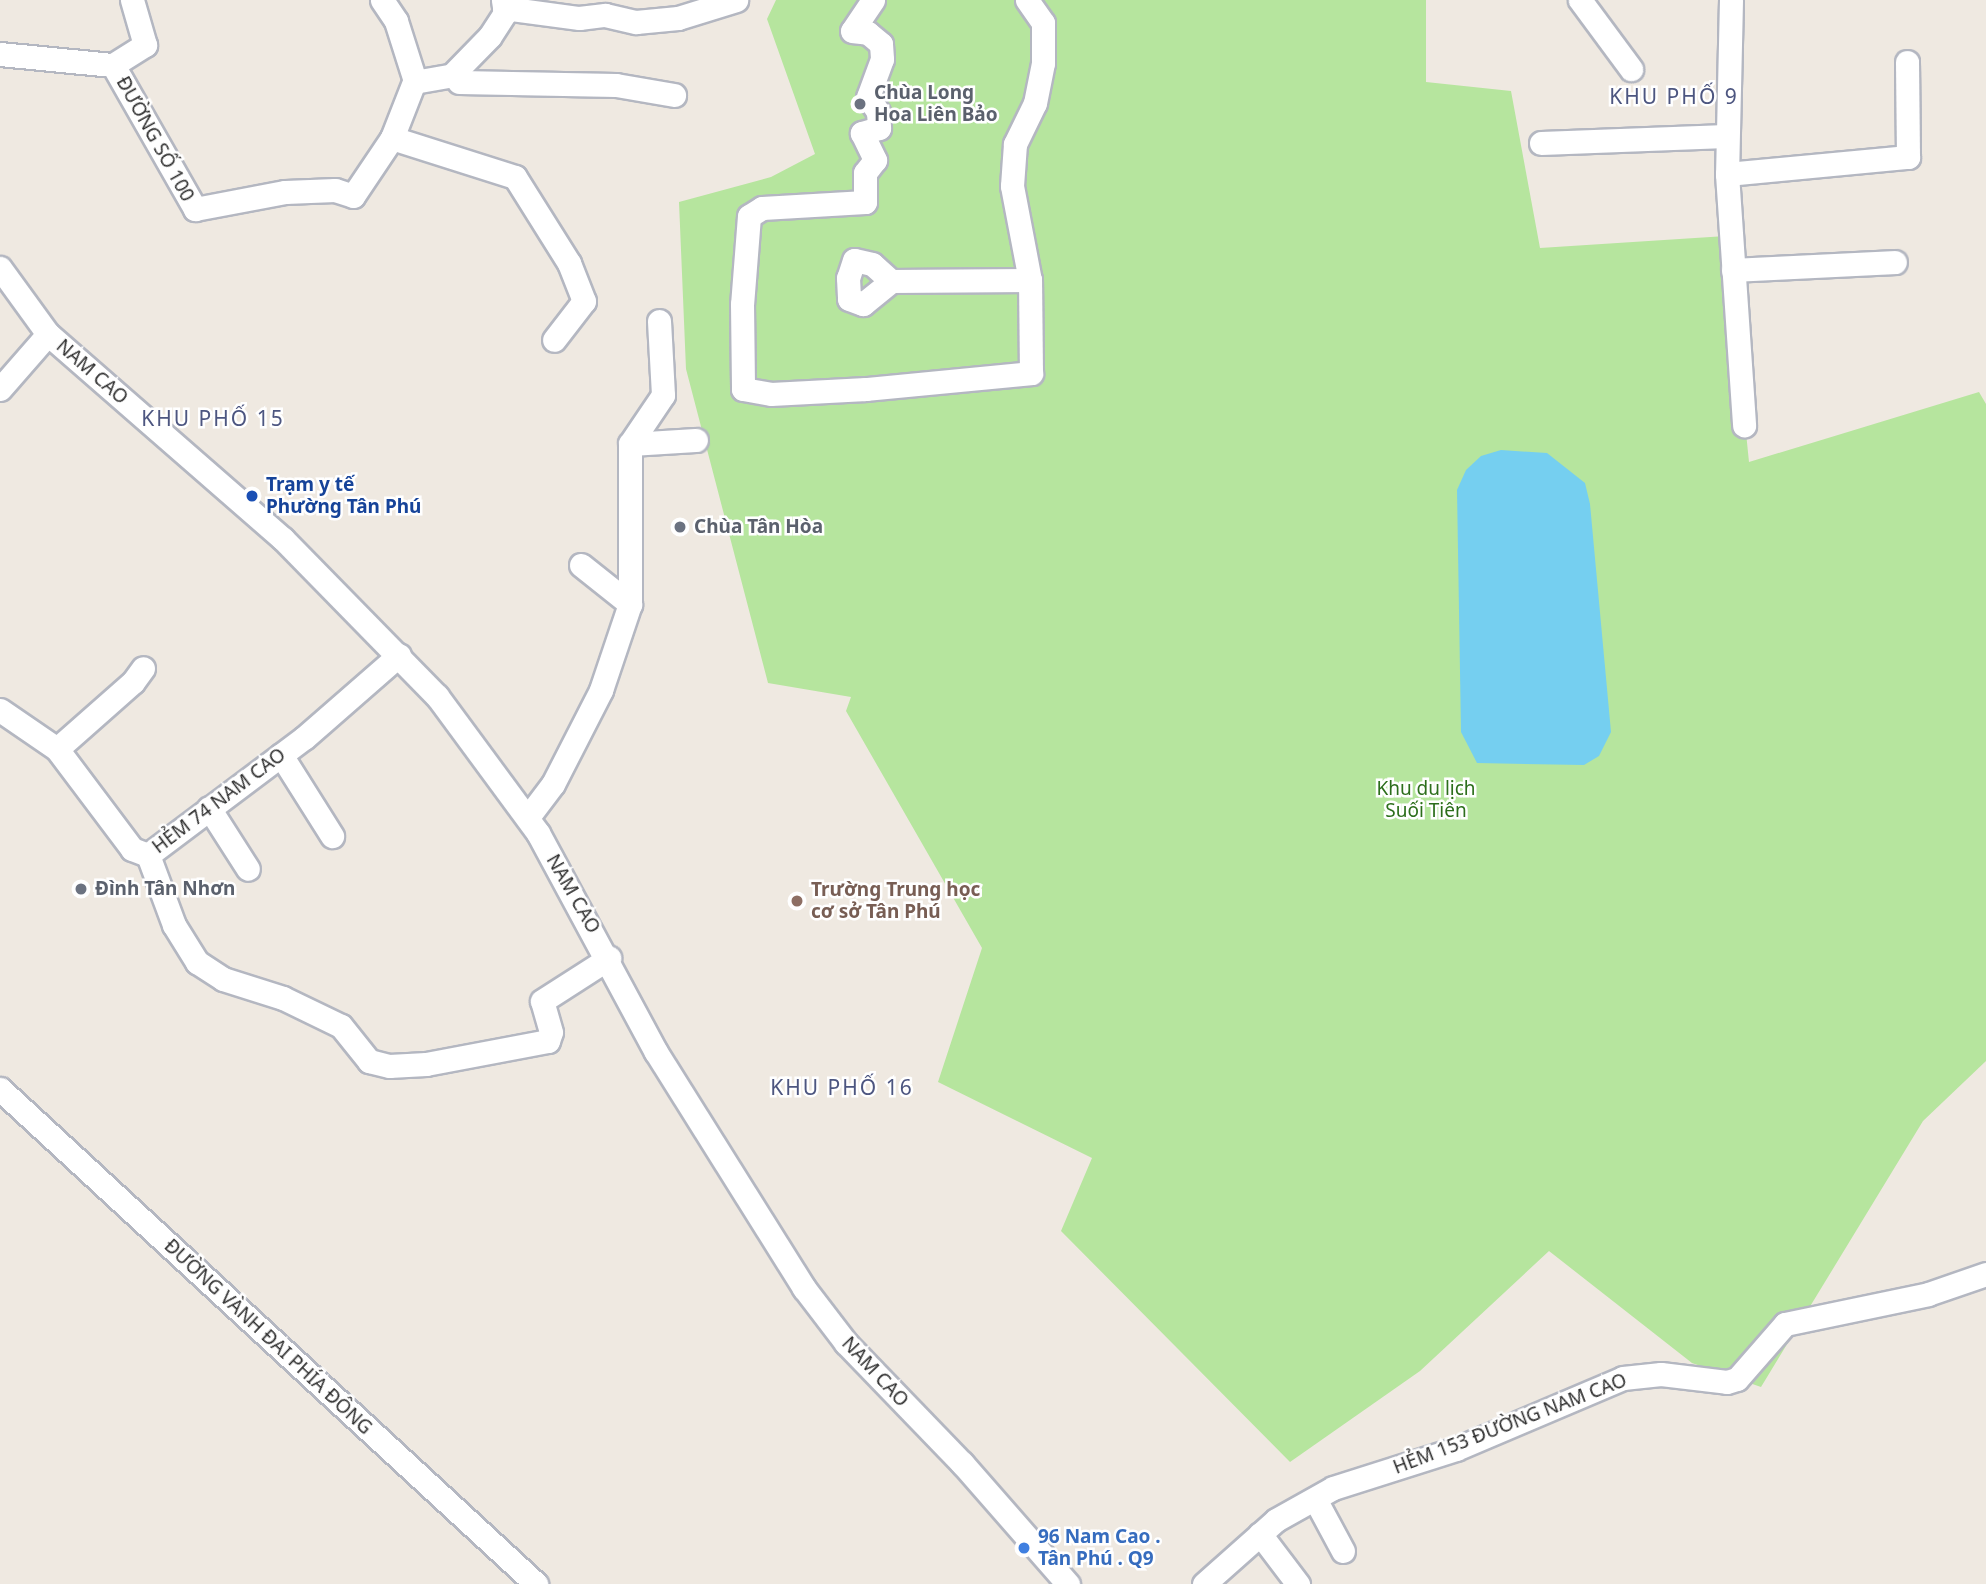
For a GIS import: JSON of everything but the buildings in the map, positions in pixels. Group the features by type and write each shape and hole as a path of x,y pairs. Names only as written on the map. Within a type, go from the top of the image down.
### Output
{"street":[{"path":"113,65 145,45 132,0"},
{"path":"382,0 396,21 415,81 392,138 515,177 569,263 584,301 554,340"},
{"path":"455,79 490,36 504,4 579,18 605,15 636,22 678,18 736,0"},
{"path":"873,0 852,30 867,33 881,44 882,58 867,97 878,112 879,128 862,133 876,160 865,173 865,202 762,208 749,216 742,304 743,389 771,394 866,389 1031,373 1030,280 1012,186 1015,144 1035,103 1043,63 1043,23 1027,0"},
{"path":"1580,0 1631,69"},
{"path":"1731,0 1727,174 1744,425"},
{"name":"ĐƯỜNG SỐ 100","path":"0,54 113,65 195,209 285,192 335,190 353,196 392,138"},
{"path":"1727,174 1908,157 1907,62"},
{"path":"415,81 455,79 616,85 674,95"},
{"path":"1541,143 1726,136"},
{"path":"1733,270 1895,262"},
{"name":"NAM CAO","path":"0,268 48,334 283,539 437,696 528,817 609,958 656,1052 804,1288 846,1343 962,1463 1068,1584"},
{"path":"891,281 1030,280"},
{"path":"528,817 553,784 601,690 630,604 630,444 663,395 659,321"},
{"path":"0,389 48,334"},
{"path":"630,444 696,440"},
{"path":"580,565 630,604"},
{"name":"HẺM 74 NAM CAO","path":"0,710 57,749 132,849 148,855 281,755 399,655"},
{"path":"57,749 133,682 143,668"},
{"path":"281,755 332,836"},
{"path":"209,808 247,869"},
{"path":"148,855 174,925 197,962 223,979 274,995 341,1026 369,1061 389,1066 426,1064 548,1041 551,1031 542,1001 609,958"},
{"name":"ĐƯỜNG VÀNH ĐAI PHÍA ĐÔNG","path":"0,1089 537,1584"},
{"name":"HẺM 153 ĐƯỜNG NAM CAO","path":"1204,1584 1260,1534 1334,1488 1456,1449 1623,1378 1661,1374 1727,1382 1737,1379 1785,1324 1928,1294 1986,1274"},
{"path":"1315,1499 1343,1551"},
{"path":"1260,1534 1298,1584"}],"green space":[{"name":"Khu du lịch Suối Tiên","path":"776,0 1426,0 1426,82 1511,91 1540,248 1726,236 1749,462 1979,392 1986,404 1986,1061 1923,1121 1761,1387 1692,1363 1549,1251 1420,1371 1290,1462 1061,1231 1092,1158 938,1082 982,948 846,711 851,697 768,683 686,369 679,202 771,177 815,154 767,19"}],"water":[{"path":"1501,450 1547,453 1585,483 1590,504 1611,732 1599,756 1584,765 1477,763 1461,732 1457,490 1466,470 1481,456"}],"place":[{"name":"Chùa Long Hoa Liên Bảo","path":"860,104"},
{"name":"Trạm y tế Phường Tân Phú","path":"252,496"},
{"name":"Chùa Tân Hòa","path":"680,527"},
{"name":"Đình Tân Nhơn","path":"81,889"},
{"name":"Trường Trung học cơ sở Tân Phú","path":"797,901"},
{"name":"96 Nam Cao . Tân Phú . Q9","path":"1024,1548"}],"district":[{"name":"KHU PHỐ 9","path":"1674,96"},
{"name":"KHU PHỐ 15","path":"213,418"},
{"name":"KHU PHỐ 16","path":"842,1087"}]}
